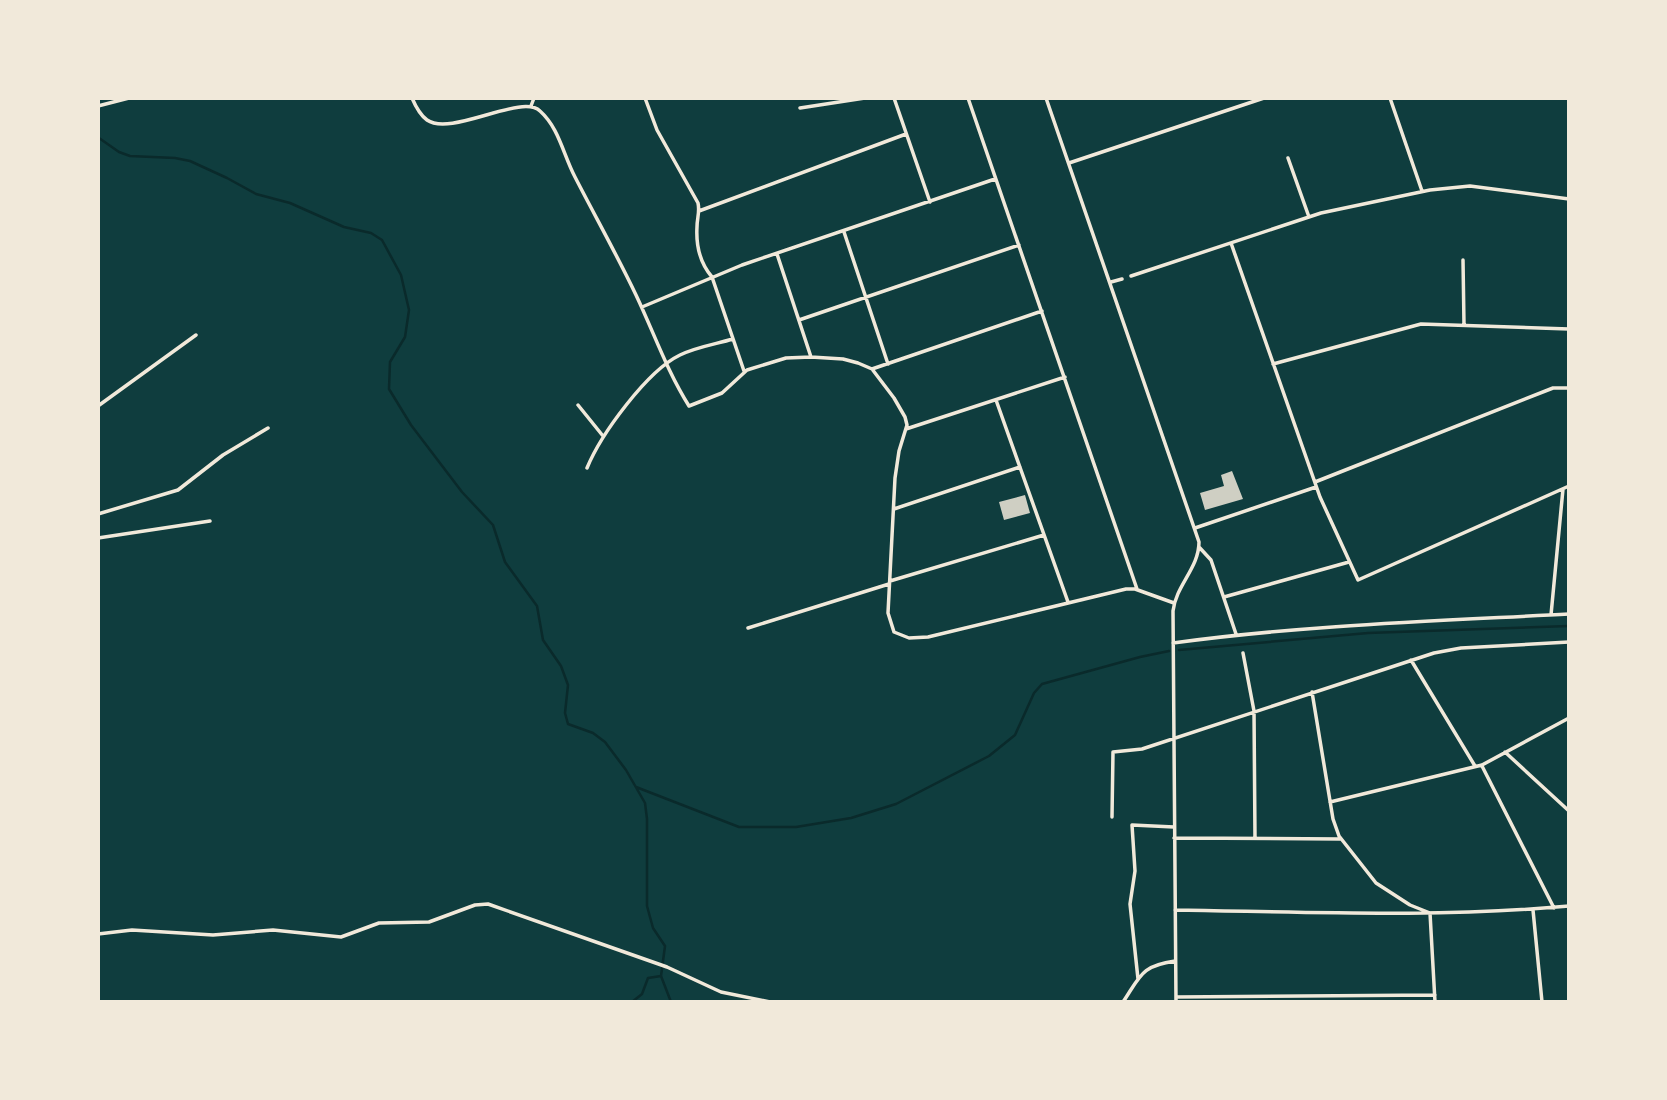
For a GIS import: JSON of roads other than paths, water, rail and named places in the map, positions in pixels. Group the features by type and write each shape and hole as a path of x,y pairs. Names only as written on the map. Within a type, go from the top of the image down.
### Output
{"street":[{"path":"98,106 130,98"},
{"path":"412,98 425,119 435,123 470,119 531,106 541,111 554,127 570,168 641,307 666,366 689,406 722,393 744,372 786,359 811,357 851,361 872,369 902,412 906,429 897,463 888,613 891,627 897,634 909,638 941,634 1125,589 1137,590 1174,603"},
{"path":"531,106 534,98"},
{"path":"645,98 657,130 692,191 699,211 698,244 744,372"},
{"path":"800,108 864,98"},
{"path":"894,98 930,202"},
{"path":"968,98 1137,590"},
{"path":"1046,98 1195,528 1199,547 1193,567 1174,603 1176,1000 1435,995"},
{"path":"1069,163 1264,98"},
{"path":"1390,98 1422,191"},
{"path":"699,211 906,134"},
{"path":"1288,158 1309,217"},
{"path":"641,307 712,277 995,179"},
{"path":"1131,276 1309,217 1422,191 1471,186 1569,199"},
{"path":"844,232 888,363"},
{"path":"1231,243 1315,484 1358,580 1569,486"},
{"path":"799,320 1019,245"},
{"path":"777,254 811,357"},
{"path":"1463,260 1464,325"},
{"path":"1111,282 1122,279"},
{"path":"872,369 1042,311"},
{"path":"1273,364 1413,325 1569,329"},
{"path":"98,406 196,335"},
{"path":"587,468 603,436 629,403 666,366 681,355 733,339"},
{"path":"906,429 1065,377"},
{"path":"1195,528 1315,484 1553,388 1569,388"},
{"path":"996,400 1068,603"},
{"path":"578,405 603,436"},
{"path":"98,514 178,490 223,456 268,428"},
{"path":"894,509 1020,467"},
{"path":"1551,615 1563,489"},
{"path":"98,538 210,521"},
{"path":"748,628 1044,535"},
{"path":"1199,547 1209,556 1236,635"},
{"path":"1224,597 1349,562"},
{"path":"1173,643 1330,626 1569,614"},
{"path":"1112,817 1114,752 1142,749 1434,653 1461,648 1569,642"},
{"path":"1243,653 1254,711 1255,838"},
{"path":"1411,660 1475,766"},
{"path":"1312,692 1335,829 1376,883 1410,905 1430,913"},
{"path":"1330,802 1482,765 1569,718"},
{"path":"1505,752 1569,811"},
{"path":"1482,765 1554,908"},
{"path":"1138,979 1130,904 1135,871 1132,824 1174,827"},
{"path":"1174,838 1341,839"},
{"path":"98,934 132,930 213,935 273,930 341,937 379,923 429,922 475,905 488,904 667,967 721,992 770,1002"},
{"path":"1175,910 1430,913 1569,906"},
{"path":"1533,909 1542,1002"},
{"path":"1430,913 1436,1002"},
{"path":"1123,1002 1138,979 1152,965 1176,960"}],"waterway":[{"path":"99,138 130,156 190,161 256,194 290,203 344,227 371,233 382,240 401,275 409,310 405,337 390,362 389,389 411,425 462,492 493,525 505,562 537,606 543,640 561,666 568,685 565,713 568,724 593,733 605,742 626,770 645,803 647,906 653,928 665,946 661,976 671,1002"},
{"path":"1179,650 1368,633 1569,626"},
{"path":"636,787 739,827 796,827 851,818 896,804 989,756 1015,735 1034,693 1042,684 1169,651"},
{"path":"632,1002 642,994 648,978 661,976"}]}
